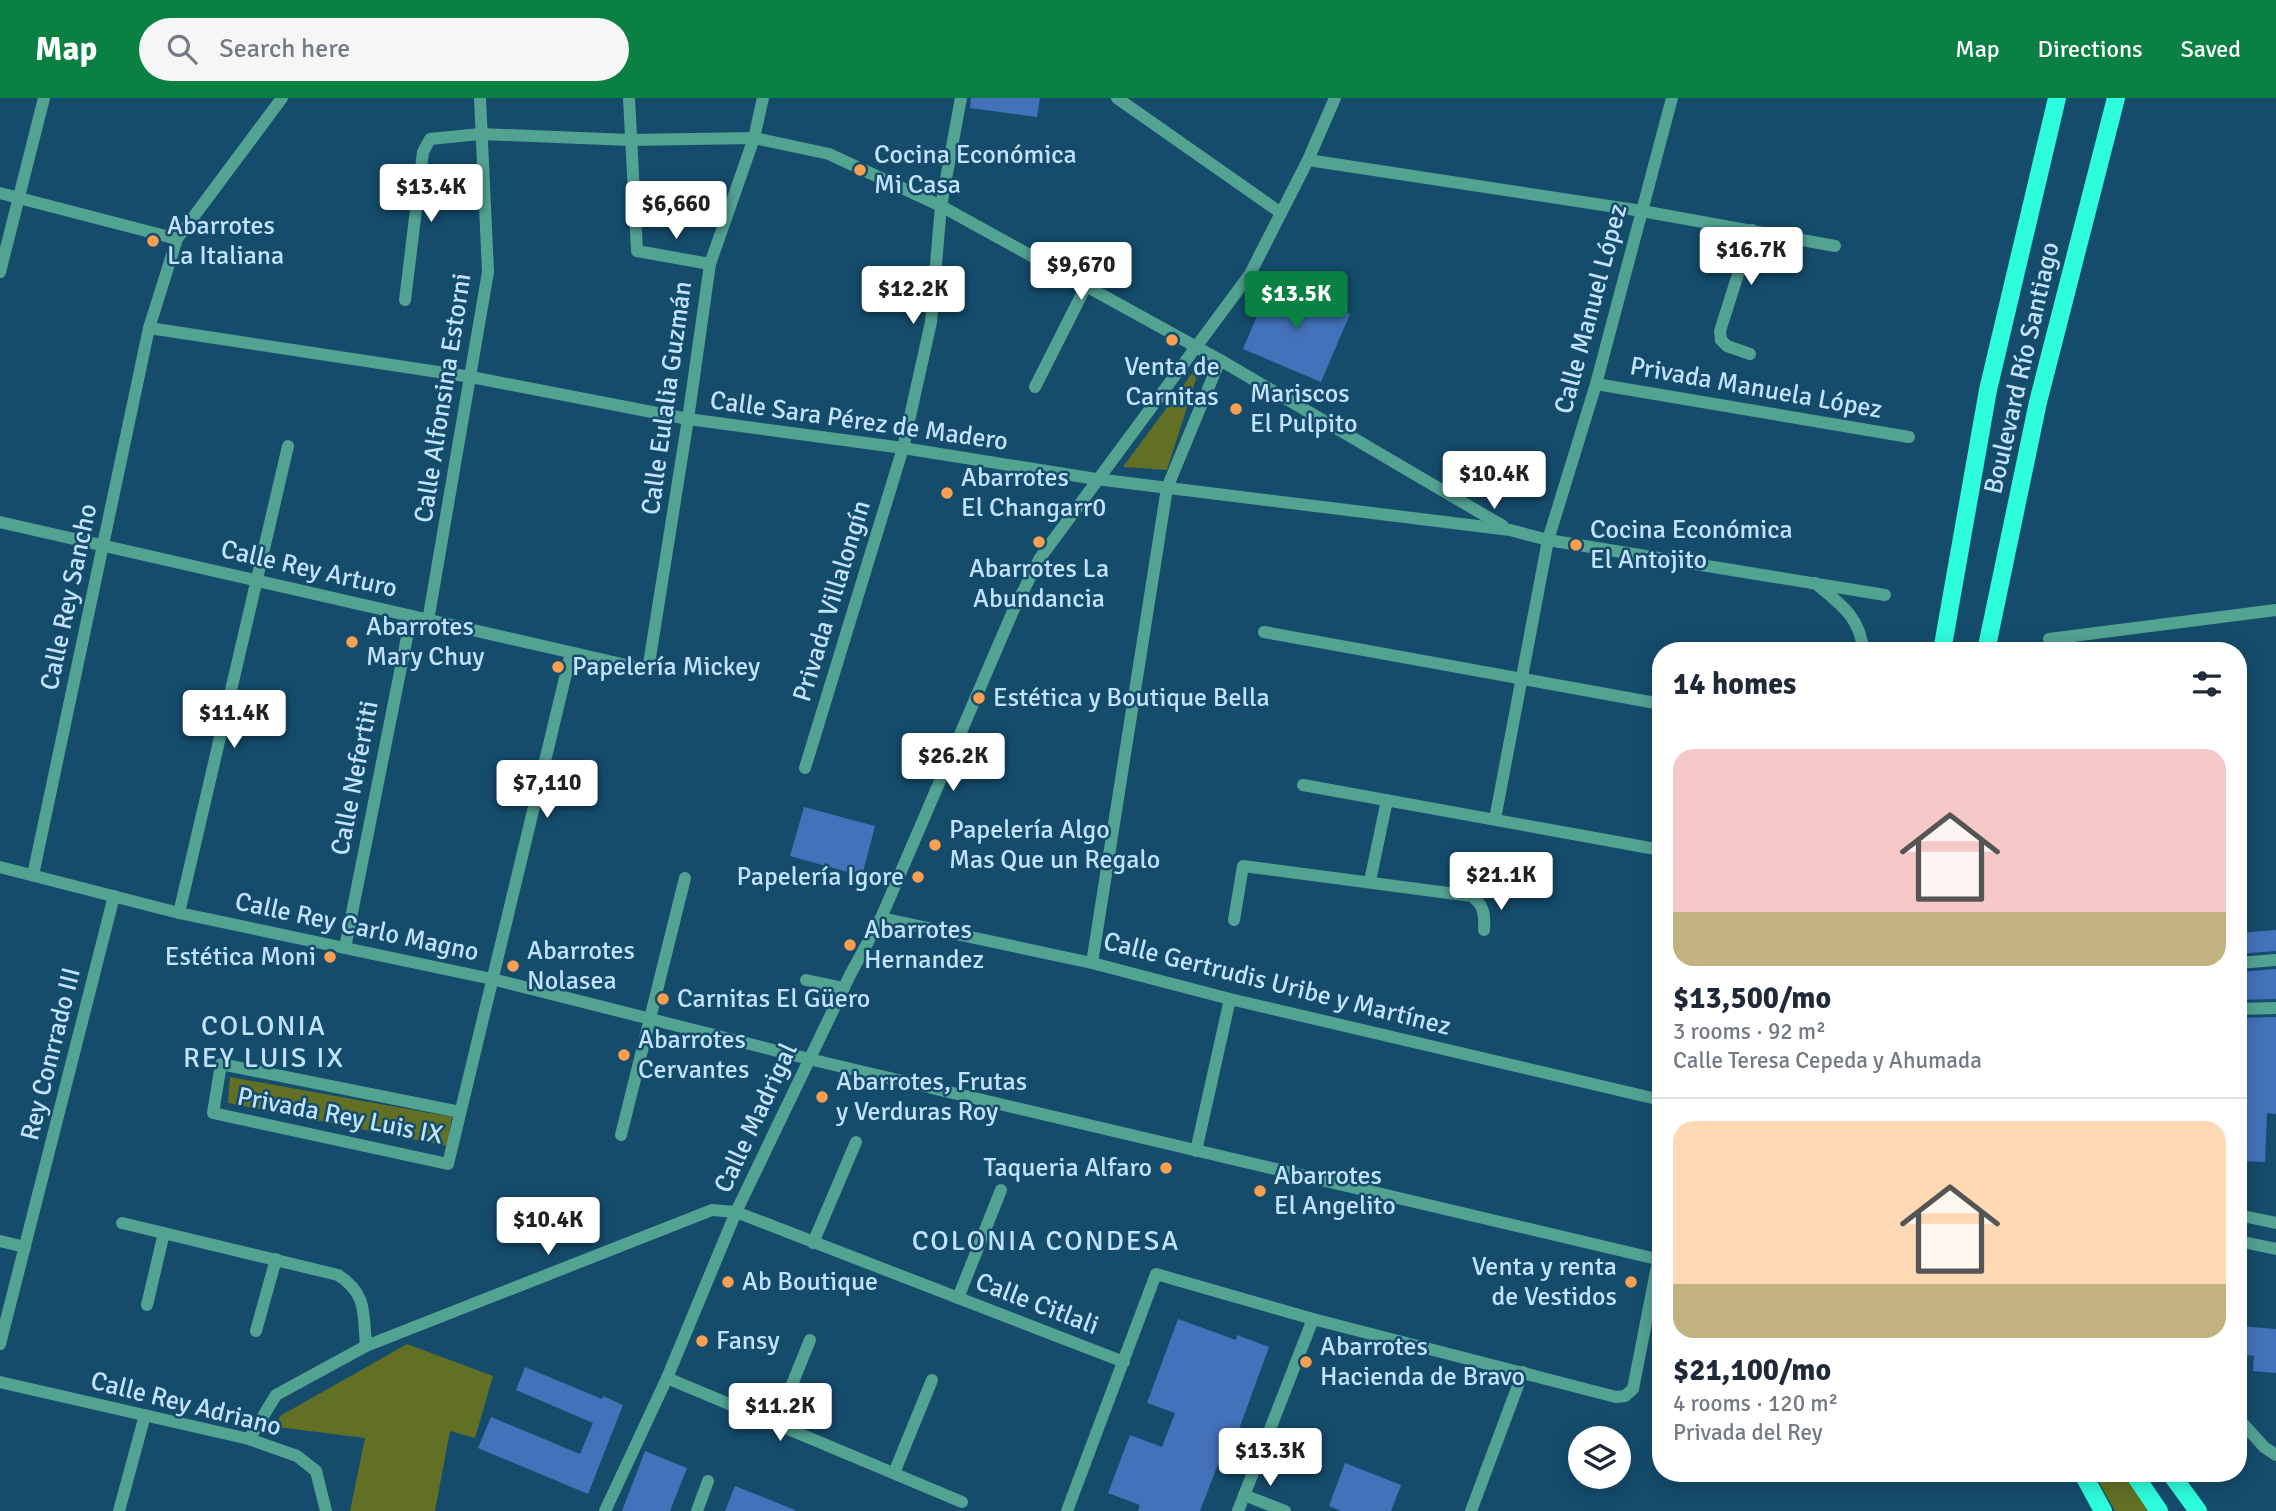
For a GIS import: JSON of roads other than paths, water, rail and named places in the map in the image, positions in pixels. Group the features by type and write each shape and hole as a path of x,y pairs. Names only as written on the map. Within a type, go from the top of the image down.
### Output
{"main road":[{"name":"Boulevard Río Santiago","path":"1944,642 1988,390 2057,98"},
{"name":"Boulevard Río Santiago","path":"1988,642 2038,402 2116,98"},
{"path":"2088,1482 2104,1511"},
{"path":"2139,1482 2159,1511"},
{"path":"2177,1482 2198,1511"}],"street":[{"path":"0,272 44,98"},
{"name":"Calle Rey Sancho","path":"33,876 149,328 177,239 282,98"},
{"name":"Calle Alfonsina Estorni","path":"428,621 488,272 480,98"},
{"path":"629,98 637,251 710,264"},
{"name":"Calle Eulalia Guzmán","path":"648,670 710,264 754,138 763,98"},
{"name":"Privada Villalongín","path":"805,768 903,448 931,322 941,206 961,98"},
{"path":"1117,98 1281,213"},
{"name":"Calle Madrigal","path":"605,1511 667,1378 736,1212 844,988 881,918 1013,611 1040,558 1250,274 1308,160 1335,98"},
{"name":"Calle Manuel López","path":"1495,819 1548,540 1596,384 1672,98"},
{"path":"405,300 423,152 430,139 480,134 630,139 754,138 829,154 941,206 1196,346 1510,530"},
{"path":"1308,160 1642,211 1835,246"},
{"path":"0,193 177,239"},
{"path":"1750,354 1727,346 1721,340 1720,331 1752,230"},
{"path":"1035,387 1086,286"},
{"name":"Calle Sara Pérez de Madero","path":"149,328 471,377 688,419 903,448 1096,480 1510,530 1548,540 1885,595"},
{"path":"1092,962 1167,488 1220,360"},
{"name":"Privada Manuela López","path":"1596,384 1909,437"},
{"path":"179,913 288,446"},
{"name":"Calle Rey Arturo","path":"0,522 648,670"},
{"path":"1813,582 1847,609 1858,628 1861,642"},
{"path":"2049,639 2276,610"},
{"name":"Calle Nefertiti","path":"345,948 411,617"},
{"path":"1264,632 1652,702"},
{"name":"Privada Rey Luis IX","path":"460,1111 221,1064 213,1114 448,1164 571,653"},
{"path":"1303,785 1652,848"},
{"path":"1370,881 1387,800"},
{"path":"1234,920 1243,866 1471,896 1479,901 1485,915 1485,930"},
{"name":"Calle Rey Carlo Magno","path":"0,867 179,913 492,979 809,1059 1652,1258"},
{"path":"621,1135 685,878"},
{"name":"Rey Conrrado III","path":"0,1345 114,896"},
{"name":"Calle Gertrudis Uribe y Martínez","path":"881,918 1092,962 1230,999 1652,1098"},
{"path":"2247,962 2276,960"},
{"path":"806,980 844,988"},
{"path":"1196,1151 1230,999"},
{"path":"2247,1009 2276,1008"},
{"path":"813,1243 856,1142"},
{"path":"958,1298 1001,1190"},
{"path":"249,1439 276,1395 366,1346 712,1210 736,1212"},
{"name":"Calle Citlali","path":"736,1212 1124,1362"},
{"path":"2247,1217 2276,1223"},
{"path":"122,1223 338,1275 352,1284 362,1301 366,1346"},
{"path":"147,1305 164,1233"},
{"path":"0,1241 25,1247"},
{"path":"2247,1243 2276,1249"},
{"path":"256,1331 276,1259"},
{"path":"1067,1511 1156,1275 1313,1319 1616,1397 1625,1396 1633,1389 1652,1298"},
{"path":"1238,1511 1313,1319"},
{"path":"776,1424 810,1340"},
{"path":"1471,1511 1523,1372"},
{"path":"667,1378 962,1502"},
{"path":"894,1473 932,1380"},
{"name":"Calle Rey Adriano","path":"0,1382 249,1439 297,1456 316,1471 326,1511"},
{"path":"119,1511 145,1415"},
{"path":"2247,1426 2270,1445 2276,1455"},
{"path":"696,1511 708,1481"},
{"path":"1244,1495 1285,1511"}],"place":[{"name":"Cocina Económica Mi Casa","path":"860,170"},
{"name":"Abarrotes La Italiana","path":"153,241"},
{"name":"Venta de Carnitas","path":"1172,340"},
{"name":"Mariscos El Pulpito","path":"1236,409"},
{"name":"Abarrotes El Changarr0","path":"947,493"},
{"name":"Abarrotes La Abundancia","path":"1039,542"},
{"name":"Cocina Económica El Antojito","path":"1576,545"},
{"name":"Abarrotes Mary Chuy","path":"352,642"},
{"name":"Papelería Mickey","path":"558,667"},
{"name":"Estética y Boutique Bella","path":"979,698"},
{"name":"Papelería Algo Mas Que un Regalo","path":"935,845"},
{"name":"Papelería Igore","path":"918,877"},
{"name":"Abarrotes Hernandez","path":"850,945"},
{"name":"Estética Moni","path":"330,957"},
{"name":"Abarrotes Nolasea","path":"513,966"},
{"name":"Carnitas El Güero","path":"663,999"},
{"name":"Abarrotes Cervantes","path":"624,1055"},
{"name":"Abarrotes, Frutas y Verduras Roy","path":"822,1097"},
{"name":"Taqueria Alfaro","path":"1166,1168"},
{"name":"Abarrotes El Angelito","path":"1260,1191"},
{"name":"Ab Boutique","path":"728,1282"},
{"name":"Venta y renta de Vestidos","path":"1631,1282"},
{"name":"Fansy","path":"702,1341"},
{"name":"Abarrotes Hacienda de Bravo","path":"1306,1362"}],"district":[{"name":"COLONIA REY LUIS IX","path":"264,1042"},
{"name":"COLONIA CONDESA","path":"1046,1241"}]}
